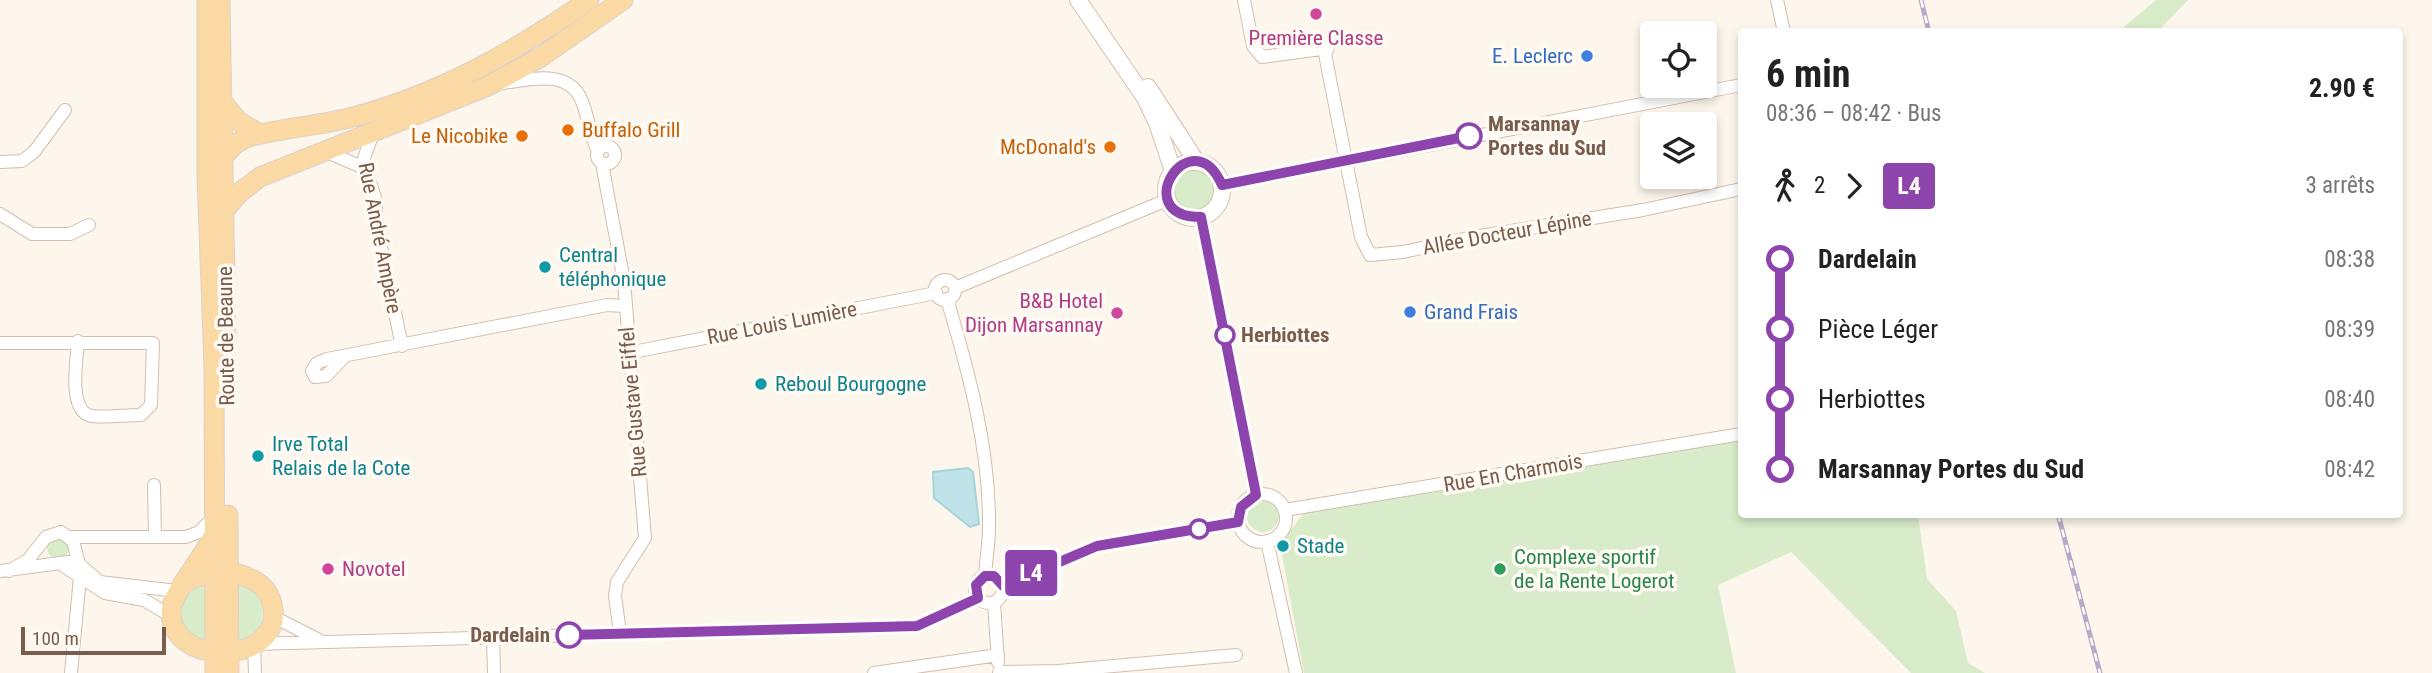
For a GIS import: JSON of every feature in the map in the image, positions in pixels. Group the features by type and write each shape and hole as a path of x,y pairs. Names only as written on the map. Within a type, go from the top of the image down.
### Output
{"main road":[{"name":"Route de Beaune","path":"207,0 207,176 222,572 213,650 215,673"},
{"name":"Route de Beaune","path":"219,528 224,211 220,0"},
{"path":"207,176 239,141 260,134 351,118 448,83 511,53 589,0"},
{"path":"224,211 239,193 260,177 488,86 541,57 624,0"},
{"path":"221,100 238,121 260,134"},
{"path":"207,139 223,157 244,173 260,177"},
{"path":"238,673 254,644 268,634 274,617 271,599 219,528 182,586 171,616 183,638 213,650 254,644"},
{"path":"182,586 222,572 246,576 260,584"},
{"name":"Route de Beaune","path":"213,650 229,673"},
{"path":"208,673 213,650"}],"street":[{"path":"1078,0 1144,98 1157,123 1173,170"},
{"path":"1090,0 1196,162"},
{"path":"1244,0 1253,46 1262,57 1328,48 1325,54 1344,159"},
{"path":"1777,0 1783,28"},
{"name":"Rue Gustave Eiffel","path":"488,86 537,78 554,78 568,82 583,102 597,151 607,146 614,150 614,159 603,169 624,281 645,538 617,582 615,596 620,633"},
{"path":"1222,185 1344,159 1738,86"},
{"path":"0,162 22,161 34,152 65,110"},
{"name":"Rue André Ampère","path":"373,133 364,153 364,168 376,201 376,223 402,346"},
{"path":"327,152 364,168"},
{"name":"Allée Docteur Lépine","path":"1344,159 1361,237 1370,255 1384,256 1473,237 1643,210 1738,190"},
{"path":"1196,162 1207,165 1217,173 1222,185 1221,198 1213,210 1201,217 1187,217 1175,211 1167,200 1166,184 1173,170 1183,163 1196,162"},
{"path":"1003,586 1001,598 994,603 985,603 978,598 976,585 985,576 989,531 985,464 972,385 941,296 952,297 955,288 1167,200"},
{"path":"0,214 32,234 70,234 89,225"},
{"path":"1201,217 1256,495"},
{"name":"Rue Louis Lumière","path":"628,353 941,296"},
{"path":"344,357 607,305 624,306"},
{"path":"0,343 78,341 153,343 151,405 141,415 88,416 78,408 75,396 78,341"},
{"name":"Rue En Charmois","path":"1285,510 1738,434"},
{"path":"154,485 155,537"},
{"path":"1256,495 1275,498 1285,510 1283,529 1267,541 1251,539 1238,522 1241,507 1256,495"},
{"path":"1003,586 1097,546 1238,522"},
{"path":"5,571 27,560 46,537 55,532 70,537 186,537 219,528"},
{"path":"70,537 74,553 83,569 100,582 182,586"},
{"path":"1267,541 1296,673"},
{"path":"41,546 46,561 59,565 105,593 144,600 171,616"},
{"path":"5,571 59,565 74,553"},
{"path":"985,576 994,576 1003,586"},
{"path":"71,673 80,577"},
{"path":"255,673 254,644 319,640 917,626 978,598"},
{"path":"994,603 999,672 1058,671 1236,656"},
{"path":"274,617 319,640"},
{"path":"493,638 494,673"},
{"path":"874,673 998,655"}],"green space":[{"path":"2156,0 2188,0 2161,28 2123,28"},
{"path":"1193,169 1208,175 1214,190 1208,205 1193,211 1178,205 1172,190 1178,175"},
{"name":"Complexe sportif de la Rente Logerot","path":"1738,440 1738,518 1918,518 1927,579 1956,611 1968,663 1985,673 1911,673 1791,552 1718,585 1736,673 1304,673 1280,544 1304,513"},
{"path":"1263,500 1274,505 1279,516 1274,527 1263,532 1252,527 1247,516 1252,505"},
{"path":"58,537 66,540 69,548 66,556 58,559 50,556 47,548 50,540"},
{"path":"208,582 208,644 195,638 183,626 181,610 187,596"},
{"path":"238,583 257,596 262,614 258,630 235,643"}],"water":[{"path":"968,468 973,472 979,524 970,527 934,498 933,472"}],"railway":[{"path":"1921,0 1928,28"},
{"path":"2059,518 2100,673"}],"bus line":[{"name":"L4","path":"569,635 917,626 978,598 976,585 985,576 998,578 1003,586 1097,546 1238,522 1241,507 1250,497 1256,495 1255,489 1201,217 1187,217 1175,211 1167,200 1166,184 1173,170 1183,163 1207,165 1217,173 1222,185 1469,136"}],"place":[{"name":"Première Classe","path":"1316,14"},
{"name":"E. Leclerc","path":"1587,56"},
{"name":"Buffalo Grill","path":"568,130"},
{"name":"Le Nicobike","path":"522,136"},
{"name":"Marsannay Portes du Sud","path":"1469,136"},
{"name":"McDonald's","path":"1110,147"},
{"name":"Central téléphonique","path":"545,267"},
{"name":"Grand Frais","path":"1410,312"},
{"name":"B&B Hotel Dijon Marsannay","path":"1117,313"},
{"name":"Herbiottes","path":"1225,335"},
{"name":"Reboul Bourgogne","path":"761,384"},
{"name":"Irve Total Relais de la Cote","path":"258,456"},
{"name":"Stade","path":"1283,546"},
{"name":"Novotel","path":"328,569"},
{"name":"Complexe sportif de la Rente Logerot","path":"1500,569"},
{"name":"Dardelain","path":"569,635"}]}
